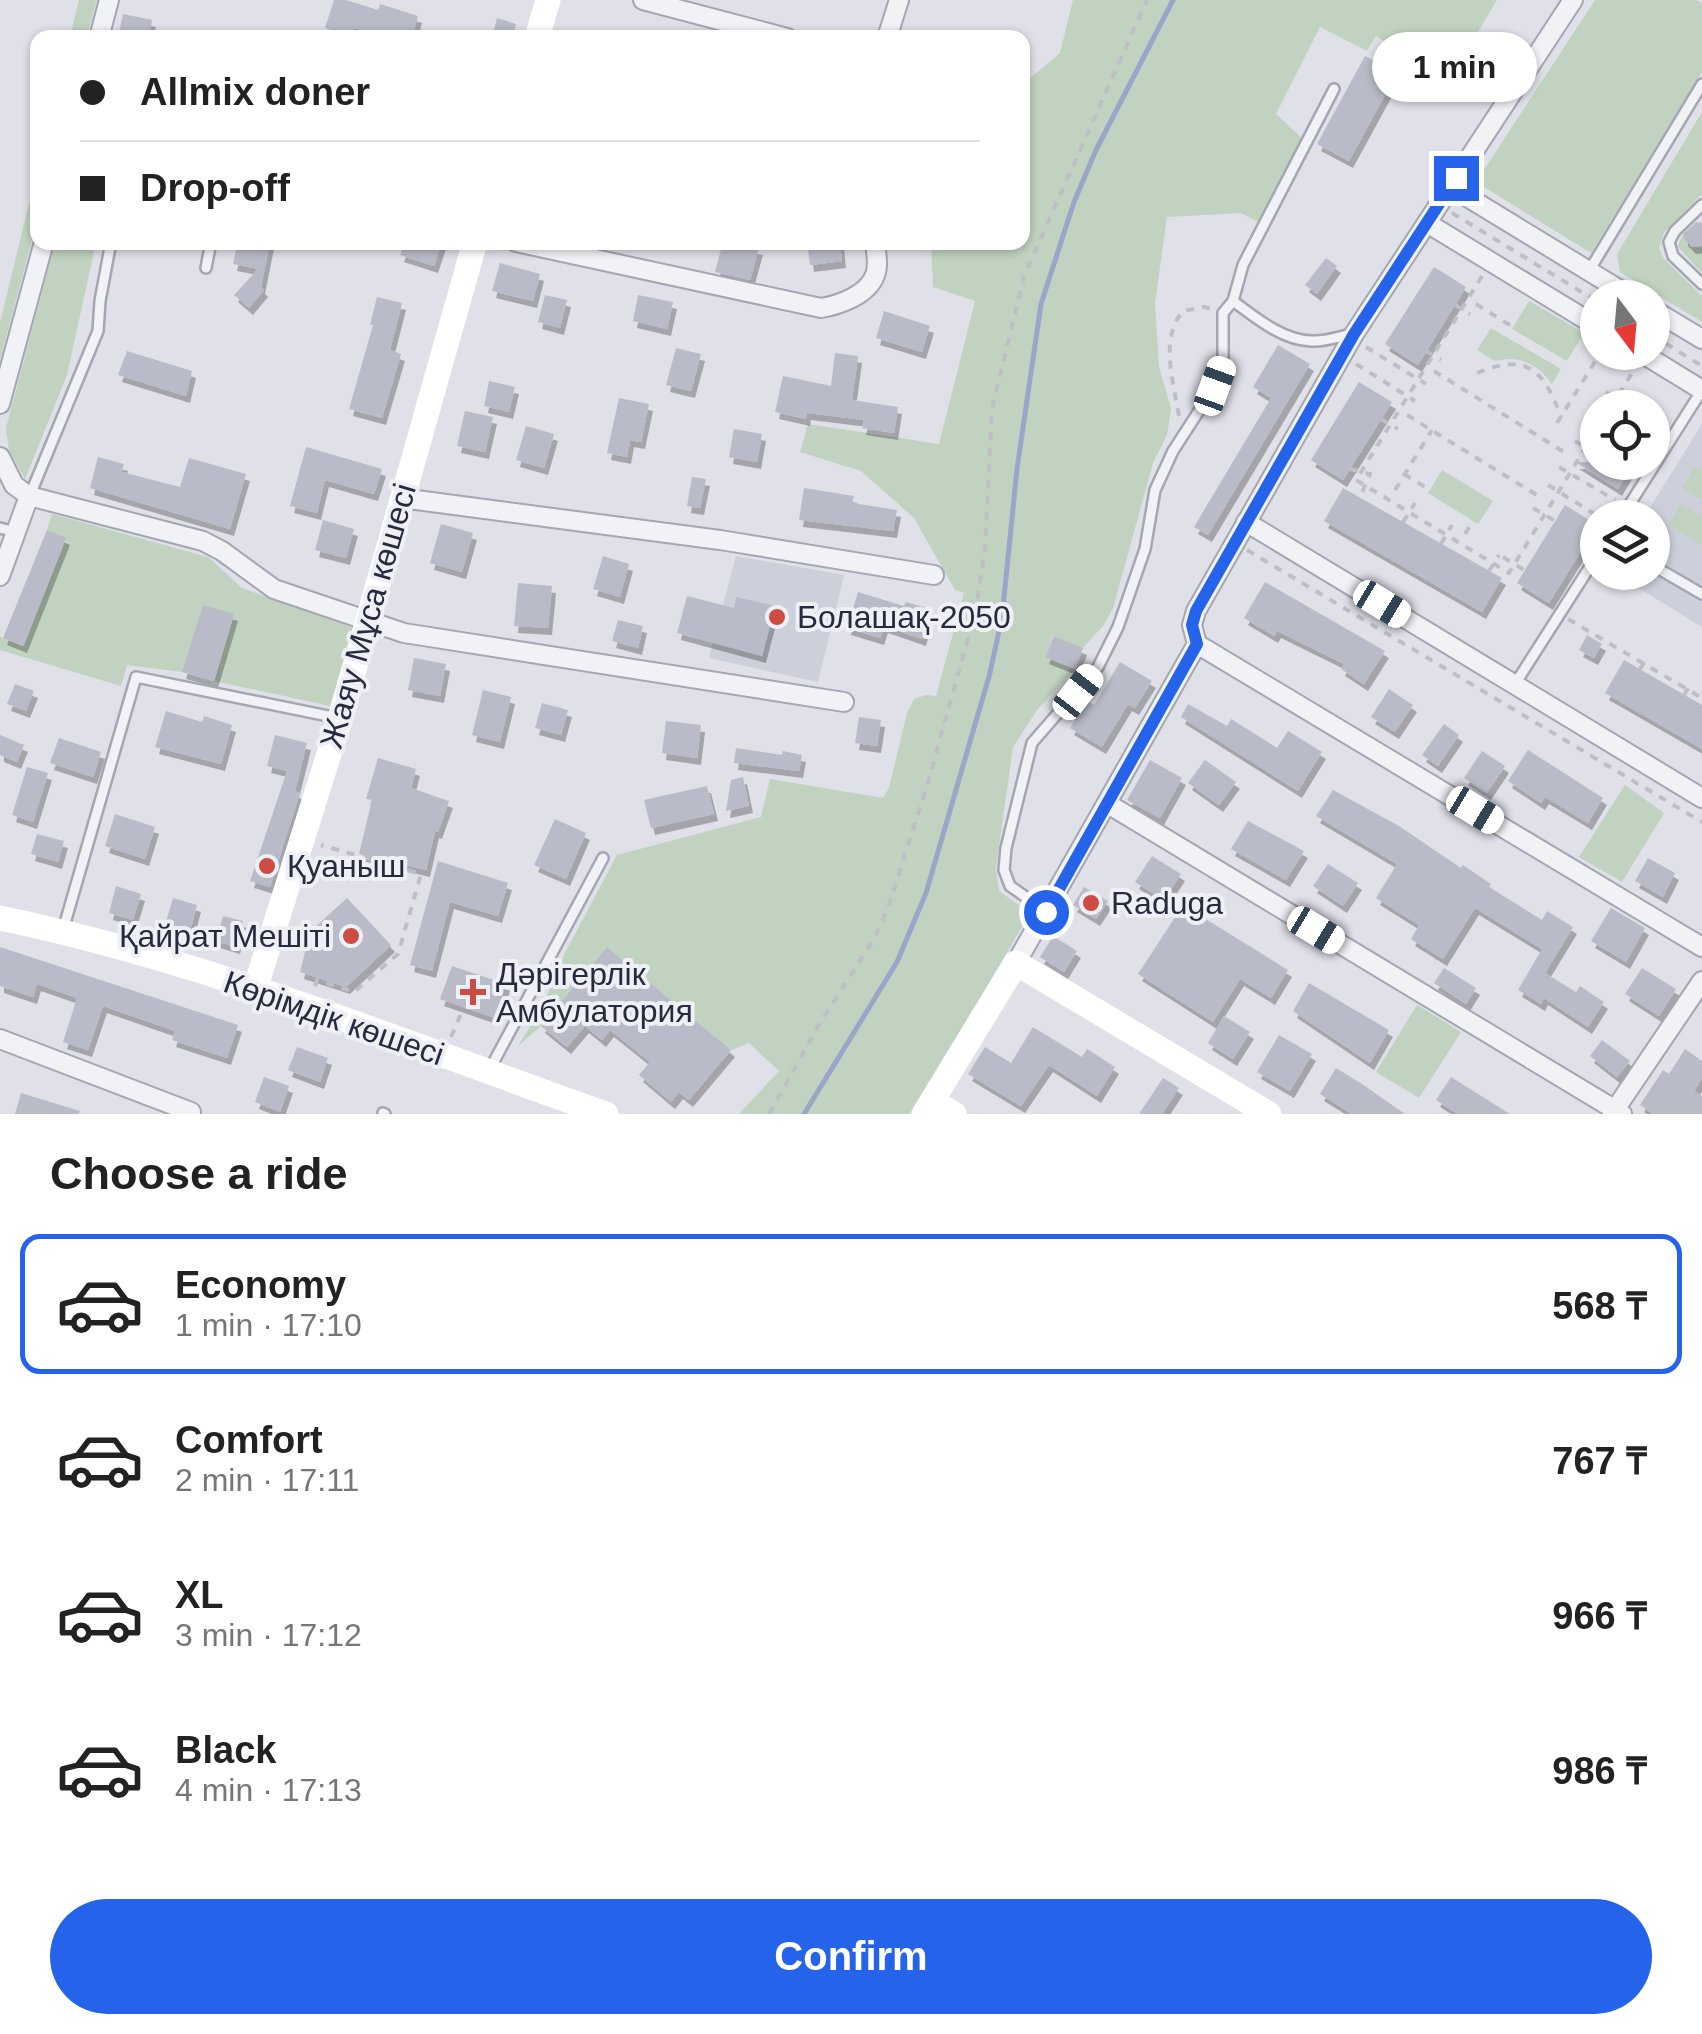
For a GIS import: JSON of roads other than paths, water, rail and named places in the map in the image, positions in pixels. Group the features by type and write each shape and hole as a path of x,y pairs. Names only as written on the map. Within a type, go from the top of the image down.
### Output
{"street":[{"path":"101,30 109,0"},
{"path":"539,30 548,0"},
{"path":"643,0 757,30"},
{"path":"890,30 899,0"},
{"path":"936,1110 1197,644 1192,625 1196,611 1246,522 1353,336 1573,0"},
{"path":"1452,186 1604,280"},
{"path":"1427,223 1580,316"},
{"path":"0,404 42,250"},
{"name":"Жаяу Мұса көшесі","path":"255,988 340,718 474,250"},
{"path":"553,250 820,308 843,302 871,282 876,250"},
{"path":"1670,320 1702,339"},
{"path":"1663,370 1702,390"},
{"path":"0,457 14,485 29,496 203,542 274,589 404,633 844,702"},
{"path":"0,576 8,530 29,496"},
{"path":"401,498 720,540 934,575"},
{"path":"1246,522 1702,798"},
{"path":"1197,644 1702,947"},
{"path":"1108,804 1616,1113 1702,980"},
{"name":"Көрімдік көшесі","path":"0,918 62,930 255,988 606,1114"},
{"path":"1016,963 1269,1114"},
{"path":"0,1039 191,1112"}],"lane":[{"path":"1590,271 1702,84"},
{"path":"1046,912 1010,886 1004,870 1032,743 1098,667 1118,626 1145,549 1154,490 1206,402 1223,364 1223,313 1233,302 1243,265 1334,89"},
{"path":"1702,205 1669,242 1674,256 1702,284"},
{"path":"29,496 98,331 110,250"},
{"path":"206,268 209,250"},
{"path":"1233,302 1293,338 1314,342 1353,336"},
{"path":"1632,500 1702,390"},
{"path":"1670,575 1702,594"},
{"path":"1514,684 1580,582"},
{"path":"62,930 136,677 340,718"},
{"path":"488,1072 603,858"}],"waterway":[{"path":"804,1114 897,962 926,893 990,673 1002,617 1017,469 1041,304 1074,202 1096,150 1173,0"}],"place":[{"name":"Болашақ-2050","path":"777,617"},
{"name":"Қуаныш","path":"267,866"},
{"name":"Raduga","path":"1091,903"},
{"name":"Қайрат Мешіті","path":"351,936"},
{"name":"Дәрігерлік Амбулатория","path":"473,992"}]}
